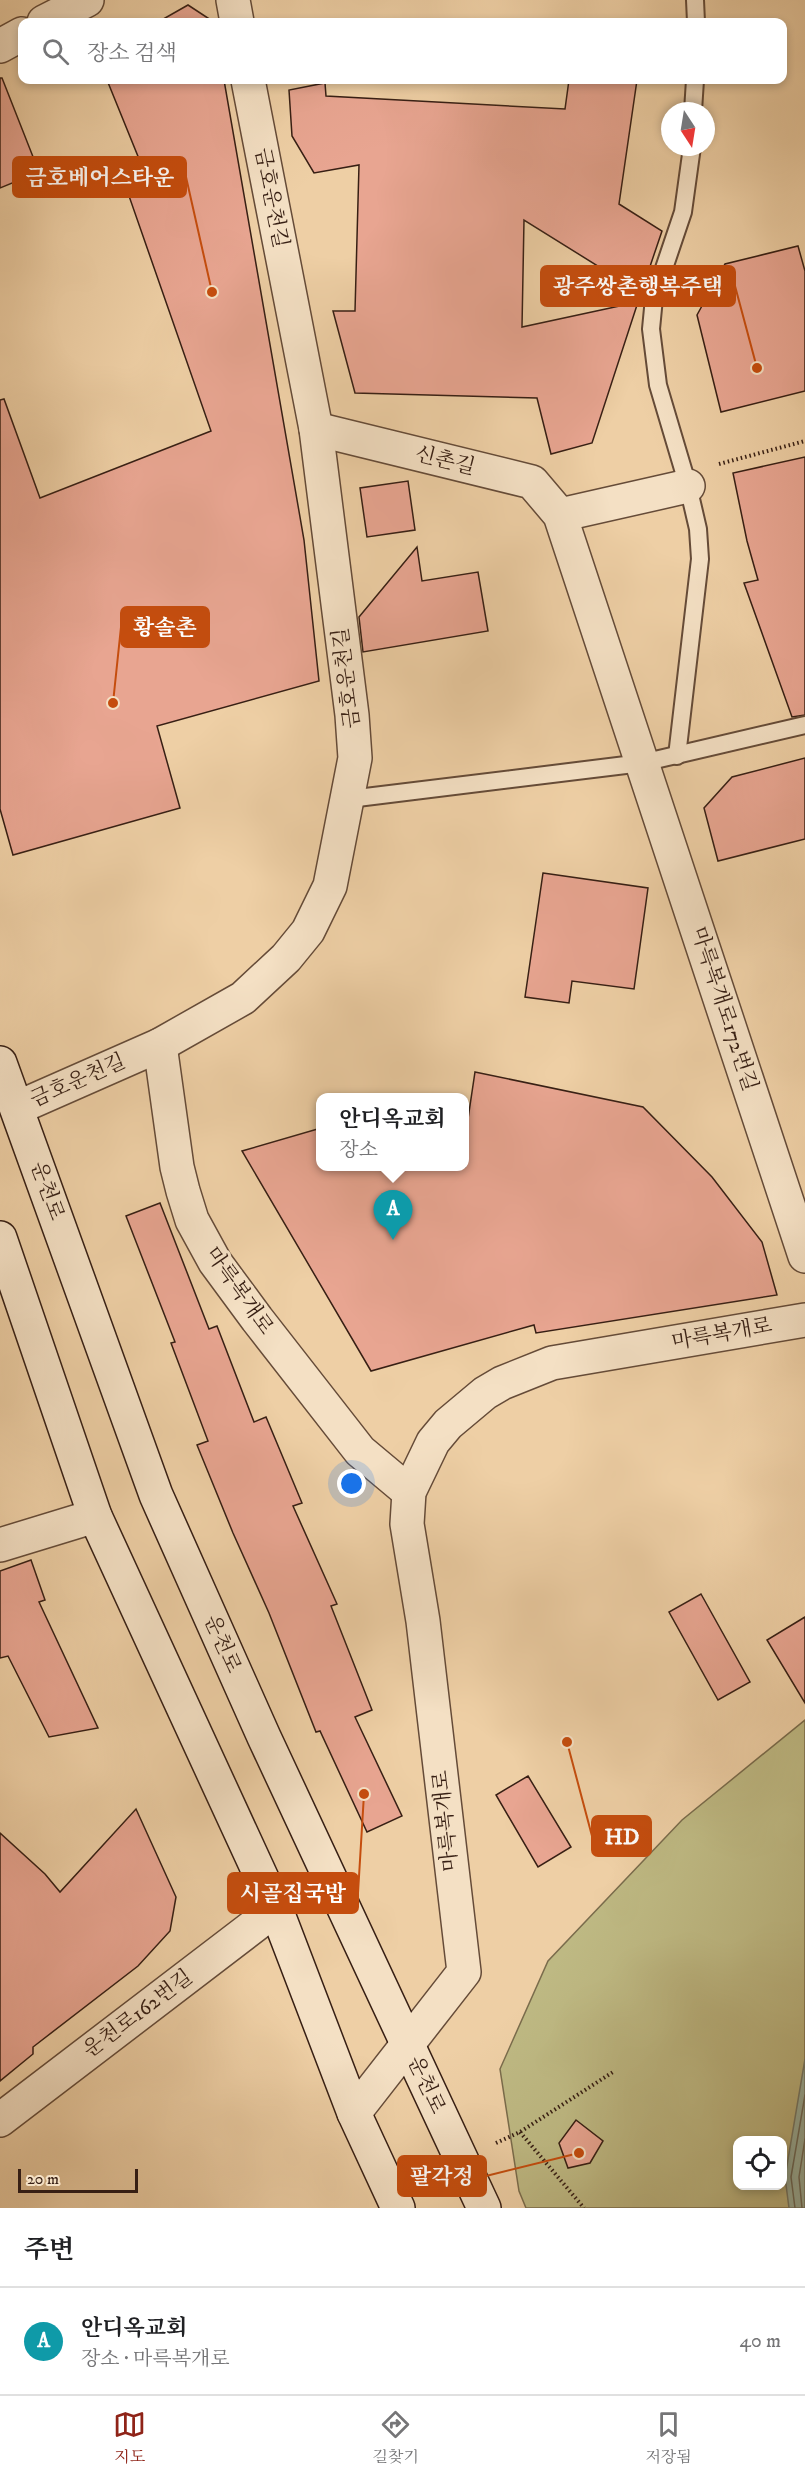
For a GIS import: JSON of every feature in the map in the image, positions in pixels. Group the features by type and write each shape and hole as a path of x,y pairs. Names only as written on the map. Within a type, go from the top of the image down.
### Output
{"street":[{"path":"53,18 87,0"},
{"path":"233,0 236,18"},
{"path":"0,46 18,36"},
{"name":"금호운천길","path":"17,1108 160,1045 243,998 286,958 308,931 330,886 356,758 352,715 316,429 249,84"},
{"name":"신촌길","path":"316,429 532,482 560,515"},
{"path":"560,515 686,479"},
{"name":"마륵복개로172번길","path":"560,515 805,1256"},
{"name":"마륵복개로","path":"160,1045 177,1167 183,1191 192,1220 215,1262 360,1450 409,1492"},
{"name":"운천로","path":"0,1063 156,1495 264,1737 484,2208"},
{"path":"0,1238 95,1516 276,1909 354,2113 398,2208"},
{"name":"마륵복개로","path":"354,2113 464,1972 423,1622 407,1524 409,1492 433,1442 485,1393 502,1383 552,1363 805,1320"},
{"path":"0,1545 95,1516"},
{"name":"운천로162번길","path":"0,2120 276,1909"}],"lane":[{"path":"696,0 696,18"},
{"path":"693,102 694,84"},
{"path":"677,756 700,559 698,529 686,479 658,386 651,329 654,298 683,212 691,156"},
{"path":"349,799 642,763 805,725"}],"path":[{"path":"686,479 805,441"},
{"path":"460,2157 520,2132 613,2072"},
{"path":"520,2132 584,2208"}],"shaded area":[{"path":"805,1720 805,2208 526,2208 519,2191 500,2069 548,1961 682,1820"}],"water":[{"path":"805,2059 805,2208 789,2208 787,2165"}],"building":[{"path":"188,5 208,18 165,18"},
{"path":"0,78 2,78 39,172 0,188"},
{"path":"109,84 225,84 304,540 319,681 157,726 180,808 13,855 0,809 0,400 4,399 40,498 211,431 129,196 150,186"},
{"path":"325,84 326,96 565,109 568,84 636,84 619,204 662,231 641,293 524,220 522,327 638,302 592,443 551,454 537,398 355,393 333,311 355,311 359,165 314,173 292,136 289,90"},
{"path":"798,246 805,271 805,391 721,412 697,315 725,264"},
{"path":"805,457 805,715 792,717 744,583 758,580 747,541 733,473"},
{"path":"408,481 415,530 367,537 360,488"},
{"path":"417,547 422,581 478,572 488,631 363,652 359,617"},
{"path":"805,758 805,839 718,861 704,808 732,777"},
{"path":"543,873 648,888 634,989 572,981 569,1003 525,997"},
{"path":"475,1072 643,1107 712,1177 762,1242 777,1295 536,1333 534,1325 371,1371 242,1151 316,1129 316,1171 469,1171 469,1112"},
{"path":"160,1203 209,1329 217,1326 254,1422 266,1417 302,1503 293,1506 337,1604 331,1606 372,1710 355,1717 402,1816 367,1832 320,1731 316,1732 269,1613 197,1445 208,1441 171,1343 175,1342 126,1216"},
{"path":"31,1560 45,1600 39,1602 98,1728 49,1737 8,1656 0,1658 0,1571"},
{"path":"701,1594 750,1682 718,1700 669,1612"},
{"path":"805,1617 805,1703 767,1640"},
{"path":"528,1776 571,1847 538,1867 496,1795"},
{"path":"136,1809 176,1897 170,1931 138,1966 33,2047 33,2054 0,2081 0,1833 45,1874 60,1892"},
{"path":"576,2120 603,2141 590,2163 568,2168 559,2143"}],"place":[{"name":"금호베어스타운","path":"212,292"},
{"name":"광주쌍촌행복주택","path":"757,368"},
{"name":"황솔촌","path":"113,703"},
{"name":"안디옥교회","path":"393,1240"},
{"name":"HD","path":"567,1742"},
{"name":"시골집국밥","path":"364,1794"},
{"name":"팔각정","path":"579,2153"}]}
